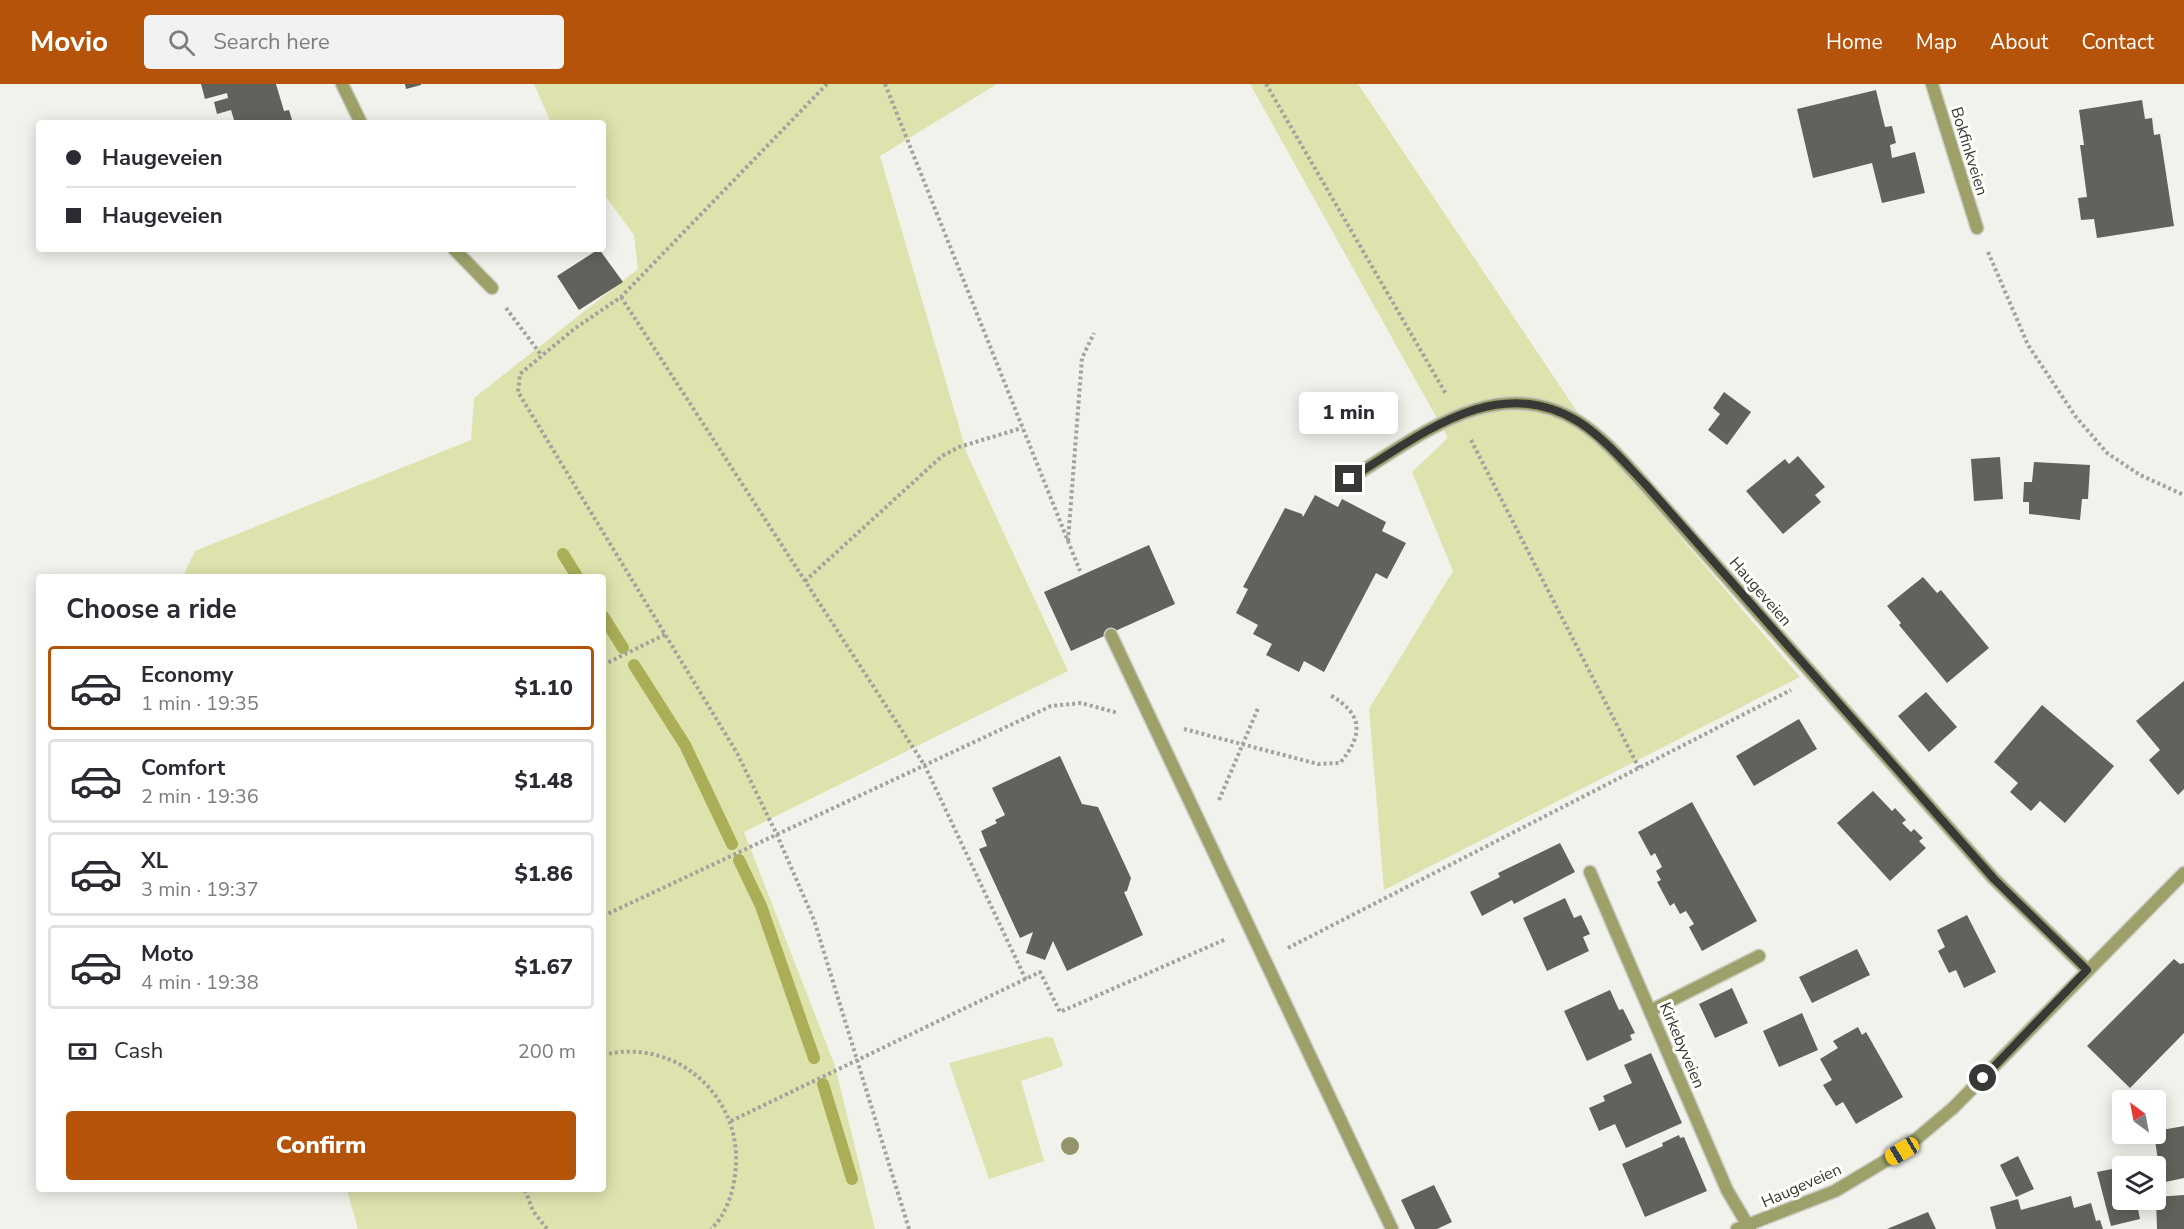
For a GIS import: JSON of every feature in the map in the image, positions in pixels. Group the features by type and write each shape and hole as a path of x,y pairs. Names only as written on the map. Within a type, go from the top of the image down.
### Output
{"street":[{"path":"342,84 360,120"},
{"name":"Bokfinkveien","path":"1932,84 1977,228"},
{"path":"457,252 492,288"},
{"name":"Haugeveien","path":"1349,479 1458,413 1490,404 1530,402 1554,409 1579,422 1604,442 1994,879 2087,970"},
{"path":"1111,634 1392,1229"},
{"name":"Kirkebyveien","path":"1590,872 1745,1228"},
{"name":"Haugeveien","path":"1745,1228 1835,1191 1902,1151 1953,1108 2184,873"},
{"path":"1650,1011 1759,956"}],"path":[{"path":"827,84 621,297 574,329 520,374 518,392 736,753 777,835 814,920 909,1229"},
{"path":"885,84 1080,571"},
{"path":"1977,228 2028,345 2076,417 2107,453 2140,475 2184,495"},
{"path":"492,288 542,356"},
{"path":"621,297 925,766 1026,980"},
{"path":"1068,542 1082,358 1094,333"},
{"path":"805,581 942,456 959,447 1022,428"},
{"path":"606,664 666,634"},
{"path":"1265,959 1816,678"},
{"path":"606,915 1051,706 1081,703 1318,765 1340,763 1352,748 1356,724 1348,705 1330,695"},
{"path":"1205,834 1259,706"},
{"path":"731,1121 1040,972 1060,1012 1250,928"},
{"path":"606,1055 618,1051 654,1054 687,1067 713,1090 731,1121 738,1157 733,1193 711,1229"},
{"path":"526,1192 533,1211 547,1229"}],"green space":[{"path":"534,84 997,84 880,156 967,454 1068,671 744,832 835,1066 875,1229 358,1229 348,1192 606,1192 606,574 184,574 195,551 471,440 474,398 638,269 634,235 606,197 606,120 550,120"},
{"path":"1250,84 1358,84 1592,434 1800,677 1384,890 1369,709 1453,571 1412,472 1448,438"},
{"path":"1046,1037 1053,1038 1063,1066 1021,1081 1044,1161 989,1179 949,1063"}],"building":[{"path":"201,84 276,84 284,111 289,110 292,120 234,120 231,110 217,114 214,102 228,98 227,93 205,99"},
{"path":"405,84 421,84 421,85 406,89"},
{"path":"1876,90 1885,127 1892,126 1896,143 1890,145 1892,158 1915,152 1925,193 1882,203 1872,163 1813,178 1797,109"},
{"path":"2142,100 2145,119 2152,118 2154,135 2160,134 2174,226 2097,238 2094,219 2081,220 2078,198 2087,197 2080,145 2084,145 2079,110"},
{"path":"594,252 601,252 623,282 579,310 557,276"},
{"path":"1724,392 1751,412 1727,445 1708,430 1720,414 1713,408"},
{"path":"1798,456 1825,487 1815,495 1821,502 1783,534 1746,491 1785,459 1789,464"},
{"path":"2000,457 2003,499 1974,501 1971,459"},
{"path":"2034,462 2090,465 2088,499 2082,499 2080,520 2029,514 2029,502 2023,502 2024,482 2032,482"},
{"path":"1315,495 1338,507 1342,499 1386,522 1382,531 1406,543 1387,579 1376,573 1324,672 1304,661 1299,672 1266,655 1272,644 1253,634 1258,625 1236,613 1248,589 1243,587 1285,508 1302,514 1303,517"},
{"path":"1149,545 1175,604 1071,651 1044,592"},
{"path":"1923,577 1937,593 1941,590 1989,648 1947,683 1899,625 1901,623 1887,606"},
{"path":"2184,681 2184,789 2178,795 2149,760 2160,750 2136,721"},
{"path":"1926,692 1957,727 1929,752 1898,716"},
{"path":"2042,705 2114,766 2065,823 2040,801 2031,811 2010,792 2018,783 1994,762"},
{"path":"1799,719 1817,749 1754,786 1736,756"},
{"path":"1060,756 1082,804 1098,807 1131,878 1127,891 1124,892 1143,935 1067,971 1053,941 1045,960 1026,953 1033,932 1020,938 979,849 987,846 981,831 997,823 995,820 1005,815 992,788"},
{"path":"1873,791 1892,811 1895,808 1906,820 1902,823 1911,832 1914,829 1923,838 1919,841 1926,848 1890,881 1837,823"},
{"path":"1692,802 1757,921 1702,951 1689,927 1694,924 1686,911 1680,914 1674,903 1670,906 1657,882 1661,880 1656,871 1662,867 1655,853 1651,856 1638,832"},
{"path":"1560,843 1575,872 1514,904 1512,900 1482,916 1470,892 1500,877 1498,873"},
{"path":"1565,898 1574,918 1581,915 1590,934 1583,937 1589,951 1547,971 1523,918"},
{"path":"1967,915 1996,972 1964,988 1956,970 1949,973 1938,951 1945,947 1937,930"},
{"path":"1857,949 1870,975 1812,1003 1799,977"},
{"path":"2174,959 2180,964 2184,963 2184,1033 2130,1088 2087,1046"},
{"path":"1732,988 1748,1023 1715,1038 1699,1004"},
{"path":"1610,990 1619,1010 1623,1009 1635,1033 1630,1035 1632,1040 1587,1061 1564,1011"},
{"path":"1802,1013 1818,1050 1779,1067 1763,1031"},
{"path":"1858,1027 1862,1035 1866,1032 1903,1097 1856,1124 1843,1102 1836,1106 1823,1085 1832,1080 1820,1059 1838,1048 1833,1041"},
{"path":"1651,1053 1682,1123 1626,1148 1615,1124 1599,1131 1589,1108 1605,1101 1603,1096 1632,1083 1624,1065"},
{"path":"2184,1126 2184,1178 2166,1182 2166,1156 2157,1156 2156,1144 2166,1144 2166,1129"},
{"path":"1679,1135 1680,1138 1684,1137 1707,1191 1645,1217 1622,1164 1663,1146 1662,1143"},
{"path":"2018,1156 2034,1189 2016,1197 2000,1165"},
{"path":"2112,1169 2112,1210 2138,1210 2140,1219 2111,1226 2097,1172"},
{"path":"1434,1185 1452,1222 1437,1229 1415,1229 1401,1200"},
{"path":"2184,1195 2184,1229 2157,1229 2156,1210 2166,1210 2166,1196"},
{"path":"2071,1196 2074,1208 2091,1203 2096,1221 2100,1220 2103,1229 1996,1229 1990,1207 2018,1199 2021,1210"},
{"path":"1928,1212 1936,1229 1887,1229"}],"waterway":[{"path":"563,554 576,574"},
{"path":"606,621 623,648"},
{"path":"634,665 685,745 732,844"},
{"path":"739,860 761,906 814,1058"},
{"path":"823,1084 852,1179"}],"route":[{"path":"1349,479 1458,413 1490,404 1530,402 1554,409 1579,422 1604,442 1646,485 1994,879 2087,970 1983,1078"}]}
